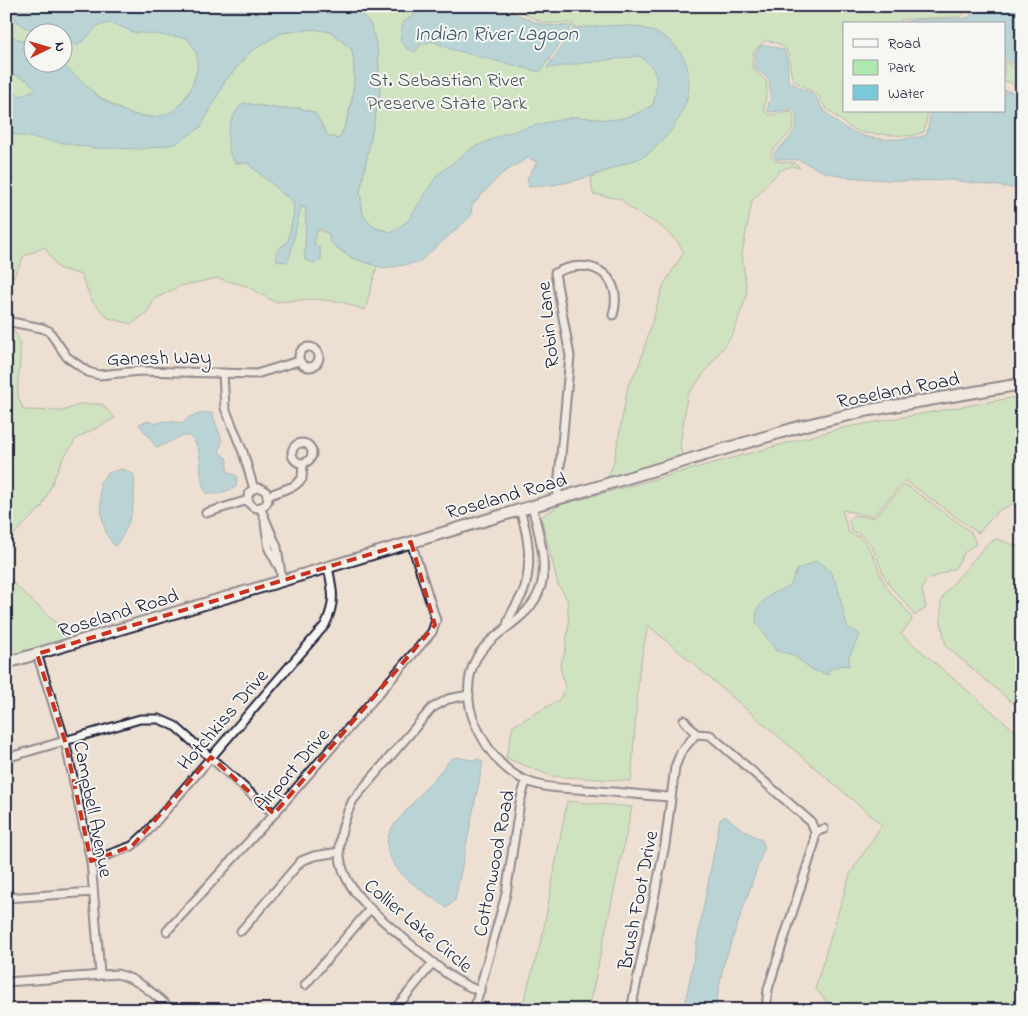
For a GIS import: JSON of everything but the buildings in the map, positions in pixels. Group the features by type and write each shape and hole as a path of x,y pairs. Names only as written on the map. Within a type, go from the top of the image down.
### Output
{"main road":[{"name":"Roseland Road","path":"6,663 802,426 870,410 1022,384"}],"street":[{"name":"Robin Lane","path":"556,499 570,356 555,273 564,268 589,265 602,270 611,280 616,306 613,315"},
{"name":"Ganesh Way","path":"6,321 49,331 67,357 88,372 99,375 140,370 256,374 300,360"},
{"path":"223,372 225,408 243,452 254,489"},
{"path":"267,496 294,486 302,478 303,463"},
{"path":"254,489 262,489 267,496 267,502 260,507 254,506 248,500 249,493 254,489"},
{"path":"206,513 248,500"},
{"path":"506,625 517,622 531,605 541,588 543,568 540,542 532,506"},
{"path":"260,507 282,581"},
{"path":"520,510 528,544 524,588 506,625 478,656 468,679 472,716 482,740 497,759 526,781 550,787 670,797"},
{"name":"Airport Drive","path":"167,931 274,814 435,626 436,620 410,542"},
{"path":"528,544 540,542"},
{"name":"Hotchkiss Drive","path":"91,861 132,846 325,625 332,611 334,594 328,567"},
{"name":"Campbell Avenue","path":"38,654 65,741 91,861 100,974"},
{"name":"Collier Lake Circle","path":"469,695 448,699 432,708 353,800 344,818 339,852 349,886 370,908 456,982 480,991"},
{"path":"6,758 140,719 159,719 174,726 274,814"},
{"path":"684,720 696,734 710,735 811,822 815,832 814,846 768,989 766,1010"},
{"name":"Brush Foot Drive","path":"631,1010 665,844 675,767 681,752 696,734"},
{"name":"Cottonwood Road","path":"474,1010 506,894 520,802 526,781"},
{"path":"815,832 824,829"},
{"path":"241,931 301,861 314,856 339,852"},
{"path":"6,885 7,898 93,892"},
{"path":"305,985 370,908"},
{"path":"394,1010 433,963"},
{"path":"6,982 100,974 129,977 172,1010"}],"highlighted area":[{"path":"411,542 435,625 274,814 211,757 132,846 91,861 65,741 37,654"}],"green space":[{"path":"6,6 248,6 198,66 191,89 176,110 160,118 129,114 100,97 68,72 72,72 72,22 22,22 22,41 6,33"},
{"name":"St. Sebastian River Preserve State Park","path":"355,6 430,6 416,12 556,62 644,56 654,62 659,81 653,105 632,116 612,120 575,117 408,227 391,232 375,228 363,215 360,192 380,92 378,52 371,25"},
{"path":"511,6 961,6 965,11 962,16 958,17 907,19 900,22 843,22 843,112 928,112 924,132 911,136 863,133 849,127 826,108 818,95 793,80 788,54 782,46 766,40 756,49 753,54 752,69 766,81 767,89 764,111 770,115 792,112 794,119 791,131 770,155 775,161 795,163 800,168 792,166 779,171 752,201 742,254 747,294 733,334 687,396 680,446 683,458 606,481 614,462 628,386 639,365 663,286 684,252 676,240 659,225 630,208 621,199 593,194 591,177 646,155 688,99 620,27 574,28 573,23 543,23"},
{"path":"313,29 331,32 352,50 354,84 347,118 339,139 328,136 315,113 300,108 281,109 243,103 232,125 229,147 235,163 247,163 293,202 294,212 288,242 279,248 287,262 300,206 306,209 305,260 321,258 313,240 317,230 328,233 335,246 347,255 377,266 365,310 342,302 312,299 275,302 246,286 217,278 180,286 156,298 146,313 132,324 108,318 92,301 81,275 58,268 45,247 24,256 14,276 6,282 6,133 46,139 201,127 225,81 251,51 281,33"},
{"path":"1006,62 1022,73 1022,92 1010,82 1006,81"},
{"path":"6,71 27,80 36,89 21,96 6,90"},
{"path":"6,326 14,331 20,347 18,395 23,410 63,411 81,404 102,404 115,418 77,438 62,460 42,507 6,542"},
{"path":"1022,396 1022,512 1012,504 998,511 978,533 905,480 873,516 842,510 849,533 857,536 868,547 891,594 910,615 912,620 901,634 1022,737 1022,1010 825,1010 828,1003 815,988 850,874 882,825 648,625 639,671 631,781 552,776 506,758 513,726 559,700 565,688 560,666 565,652 569,622 567,599 558,584 541,517 560,505 842,428"},
{"path":"905,484 971,532 976,544 965,552 955,568 926,580 922,590 926,608 914,616 910,608 888,583 871,546 860,535 852,531 849,521 854,515 874,518"},
{"path":"997,539 1022,548 1022,711 946,646 941,622 941,601 945,593 987,544"},
{"path":"6,575 56,623 71,640 6,656"},
{"path":"567,801 632,807 593,989 587,1010 521,1010 542,938"}],"water":[{"path":"15,6 355,6 371,25 378,52 380,92 360,192 363,215 375,228 391,232 408,221 437,175 472,148 504,134 544,123 575,117 612,120 632,116 653,105 657,84 656,78 651,66 639,56 547,68 574,28 626,26 643,28 665,38 680,51 687,68 689,86 685,105 676,124 663,141 646,155 576,180 554,185 529,187 527,179 537,162 528,158 501,174 472,205 471,216 419,262 383,268 352,258 331,243 328,233 322,229 317,230 314,244 320,248 321,261 314,263 305,260 306,209 301,206 287,262 277,261 276,252 288,241 294,212 293,202 247,163 235,163 229,148 228,132 230,124 243,103 281,109 300,108 315,113 328,136 339,139 348,118 353,96 354,72 352,50 331,32 313,29 281,33 251,51 225,81 201,127 175,144 143,149 93,148 6,133 6,90 21,96 36,89 27,80 6,71 6,33 22,41 22,72 71,72 98,96 112,105 141,116 155,117 167,114 178,106 188,94 197,66 197,56 193,47 187,38 132,32 113,23 99,25 78,46 72,44 72,22 22,22 22,25 15,20"},
{"name":"Indian River Lagoon","path":"436,6 507,6 514,13 542,25 572,26 540,72 450,49 432,41 421,45 415,52 406,48 400,40 403,23 412,16"},
{"path":"968,6 1022,6 1022,69 1006,59 1006,22 905,22 924,19 971,17 971,10"},
{"path":"768,45 784,50 787,58 788,81 815,96 824,110 845,128 869,137 896,139 924,136 927,134 931,112 1006,112 1006,91 1022,95 1022,189 951,180 904,181 844,177 822,171 799,160 776,159 773,154 792,134 795,129 796,116 794,109 771,112 767,110 771,97 769,79 755,69 755,54 760,46"},
{"path":"203,413 212,413 222,440 219,452 227,459 227,471 237,476 236,487 218,494 207,494 202,479 198,449 190,436 181,436 157,448 139,424 149,421 155,424 165,421 184,423 189,417"},
{"path":"122,469 134,475 134,494 129,521 115,546 110,540 103,524 100,482 108,473"},
{"path":"816,561 830,572 835,581 848,628 860,634 849,657 849,666 842,665 828,670 828,675 813,670 791,654 776,651 756,622 757,610 763,601 773,593 790,586 797,570"},
{"path":"456,757 471,760 479,759 483,762 455,900 447,908 402,874 388,852 388,839 393,826 451,759"},
{"path":"725,816 743,830 762,840 764,848 723,966 715,1010 684,1010 720,820"}]}
